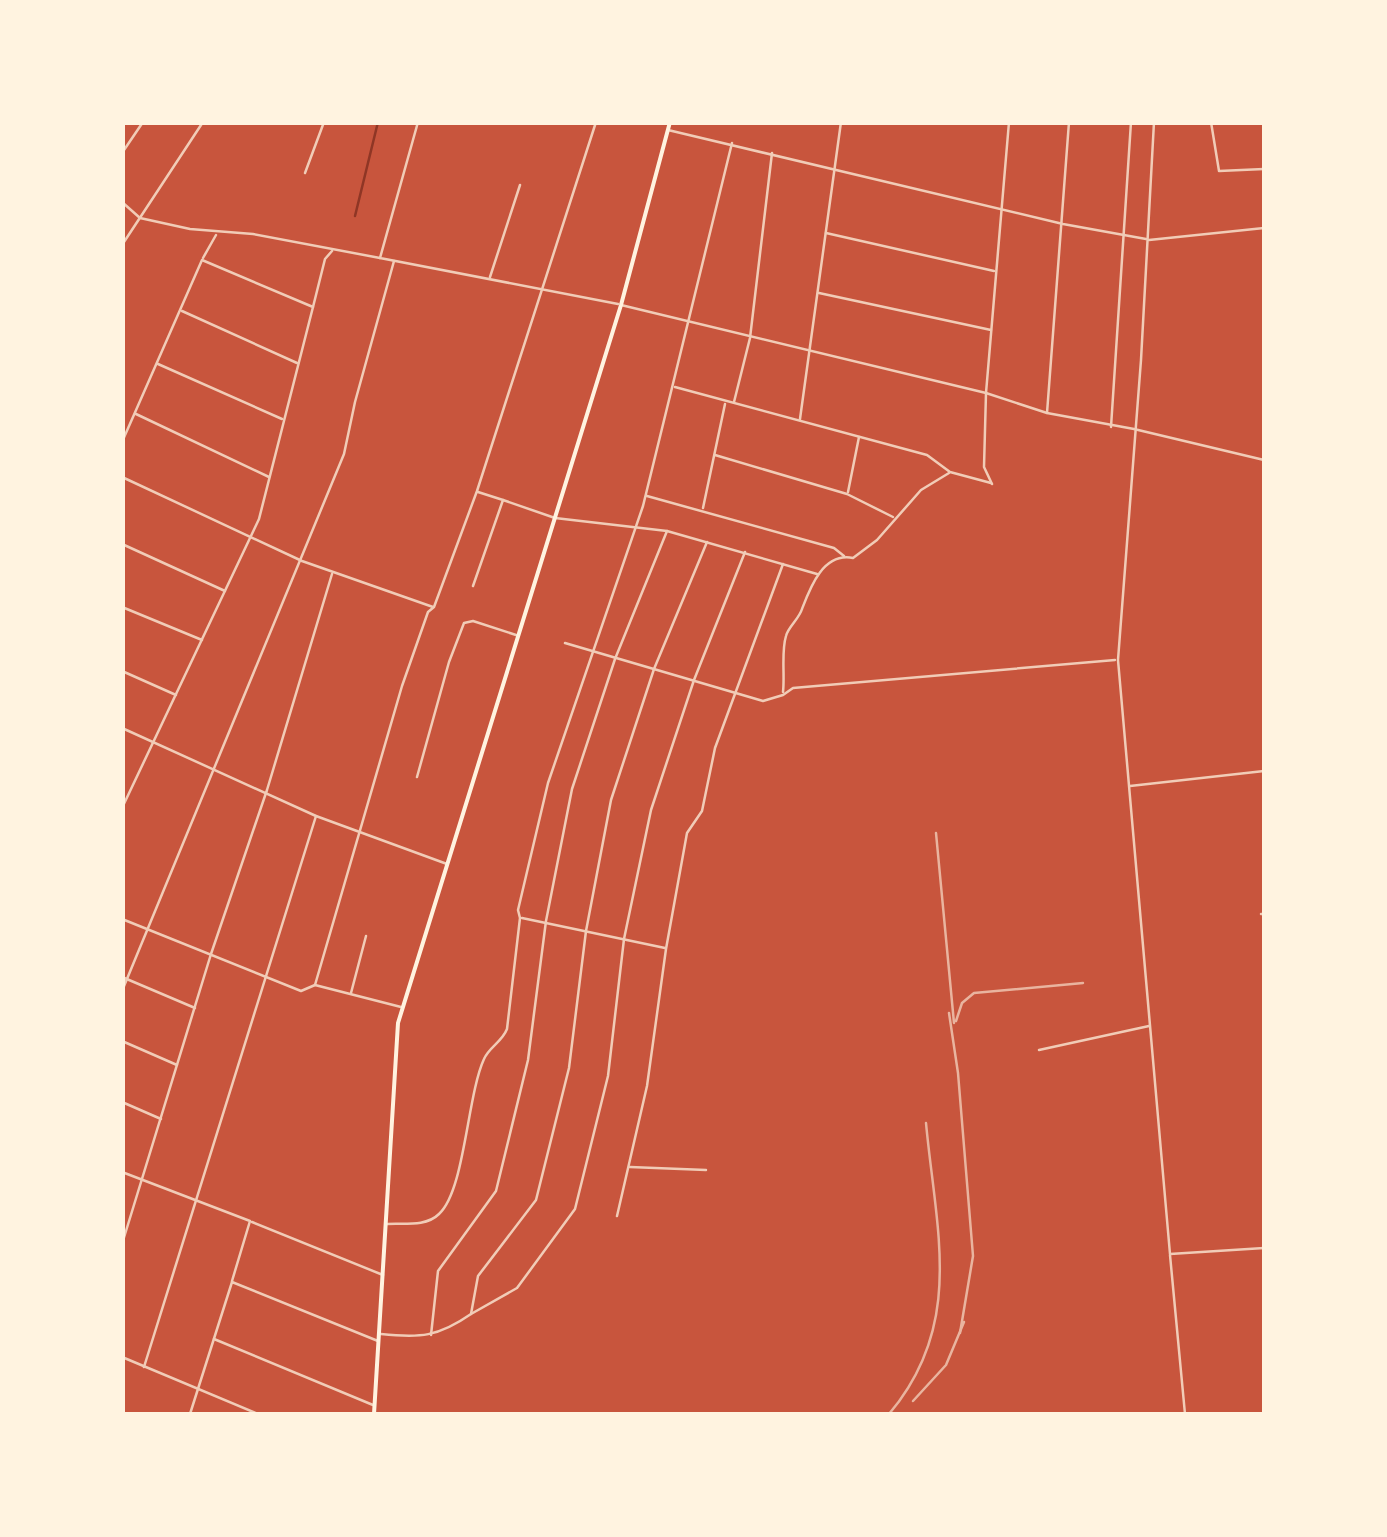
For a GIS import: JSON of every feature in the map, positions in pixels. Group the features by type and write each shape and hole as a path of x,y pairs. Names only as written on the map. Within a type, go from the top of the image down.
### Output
{"main road":[{"path":"374,1414 396,1039 402,1008 621,304 670,122"}],"street":[{"path":"122,153 142,122"},
{"path":"122,246 204,122"},
{"path":"305,174 324,122"},
{"path":"380,258 418,122"},
{"path":"315,986 402,686 476,491 596,122"},
{"path":"799,420 841,122"},
{"path":"672,386 926,455 950,472 992,484 984,468 986,394 1009,122"},
{"path":"1047,414 1069,122"},
{"path":"1110,427 1132,122"},
{"path":"1154,122 1118,660 1185,1414"},
{"path":"1211,122 1219,171 1264,169"},
{"path":"668,130 1063,224 1147,240 1264,228"},
{"path":"387,1224 424,1222 438,1215 446,1203 455,1182 484,1057 504,1038 507,1029 518,910 548,784 646,495 732,143"},
{"path":"734,403 750,338 772,152"},
{"path":"490,278 520,185"},
{"path":"122,202 140,218 217,232 253,234 621,304 986,394 1047,414 1134,429 1264,460"},
{"path":"122,442 217,232"},
{"path":"826,233 996,271"},
{"path":"122,808 251,539 325,259 334,250"},
{"path":"202,260 313,308"},
{"path":"122,991 344,454 394,261"},
{"path":"818,293 992,330"},
{"path":"182,311 298,364"},
{"path":"158,364 284,420"},
{"path":"703,510 726,401"},
{"path":"135,414 270,477"},
{"path":"847,494 859,437"},
{"path":"716,456 847,494 895,518"},
{"path":"972,476 984,468"},
{"path":"646,495 834,548 852,558 921,490 950,472"},
{"path":"122,477 332,574 434,607"},
{"path":"476,491 555,518 667,531 816,574"},
{"path":"473,586 503,500"},
{"path":"431,1334 438,1271 496,1192 528,1060 546,921 572,790 615,659 667,531"},
{"path":"470,1314 478,1276 536,1200 569,1068 586,931 611,800 654,669 706,542"},
{"path":"122,544 226,591"},
{"path":"232,1282 369,1340 446,1332 517,1288 575,1209 608,1076 624,939 651,810 694,680 746,552"},
{"path":"783,695 786,636 802,611 816,574 846,556"},
{"path":"617,1216 647,1086 687,833 702,811 715,748 734,690 783,564"},
{"path":"122,1244 332,574"},
{"path":"122,607 204,640"},
{"path":"418,777 449,662 464,623 473,621 518,636"},
{"path":"565,643 763,701 793,688 1118,660"},
{"path":"122,671 178,696"},
{"path":"122,728 316,816 447,864"},
{"path":"1128,786 1264,771"},
{"path":"122,793 129,796"},
{"path":"144,1367 316,816"},
{"path":"122,918 301,991 315,986 402,1008"},
{"path":"520,918 666,948"},
{"path":"350,995 366,936"},
{"path":"125,978 195,1008"},
{"path":"1039,1050 1150,1026"},
{"path":"122,1041 179,1066"},
{"path":"122,1102 162,1120"},
{"path":"628,1168 706,1170"},
{"path":"122,1172 384,1276"},
{"path":"190,1414 250,1221"},
{"path":"1170,1254 1264,1248"},
{"path":"214,1338 374,1406"},
{"path":"122,1357 258,1414"}],"waterway":[{"path":"355,216 378,122"}],"railway":[{"path":"936,833 954,1023"},
{"path":"956,1021 962,1003 974,993 1083,983"},
{"path":"949,1013 958,1073 973,1256 960,1333"},
{"path":"889,1414 913,1380 937,1311 939,1239 926,1123"},
{"path":"913,1401 946,1365 964,1322"}]}
